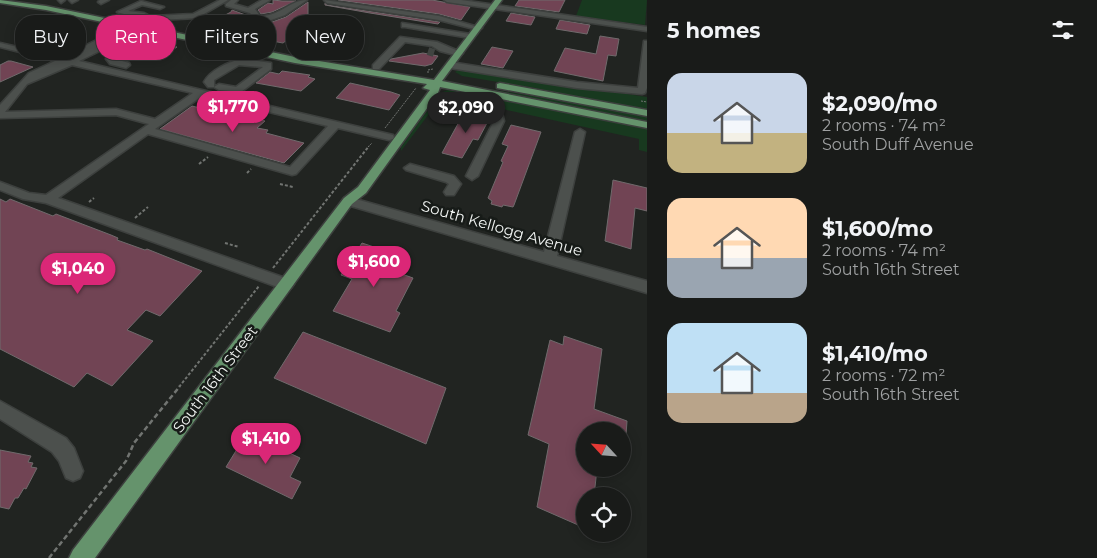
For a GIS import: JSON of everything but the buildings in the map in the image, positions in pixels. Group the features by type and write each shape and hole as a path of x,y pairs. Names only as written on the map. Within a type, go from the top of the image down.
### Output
{"main road":[{"path":"439,80 499,0"},
{"path":"0,1 13,1 96,18"},
{"path":"276,53 376,67 647,125"},
{"path":"276,55 295,60 592,102 647,113"},
{"name":"South 16th Street","path":"348,201 353,185 386,134 426,89 439,80"},
{"name":"South 16th Street","path":"81,558 348,201 362,190 436,91 439,80"}],"street":[{"path":"176,17 194,16 225,0"},
{"path":"235,0 228,5 253,11 256,15"},
{"path":"249,10 267,0"},
{"path":"276,17 304,0"},
{"path":"446,0 479,2 494,7 647,29"},
{"path":"327,1 439,18 478,28"},
{"path":"134,15 121,12 138,4 145,3 158,7"},
{"path":"406,25 472,36"},
{"path":"376,67 403,39 422,42 458,54"},
{"path":"422,42 418,47 431,52 458,54"},
{"path":"450,64 577,85 642,91 647,43"},
{"path":"0,44 336,124 386,134"},
{"path":"0,111 24,82 96,46"},
{"path":"111,60 126,65"},
{"path":"243,60 268,66 267,69 238,90 215,86 209,82 210,80 236,62 243,60"},
{"path":"48,199 201,92"},
{"path":"448,111 458,105 465,105 490,110 498,115 499,121 472,176"},
{"path":"0,115 116,112 158,123"},
{"path":"147,130 292,171 336,124"},
{"path":"549,259 580,132"},
{"path":"410,168 450,179 454,184 450,192"},
{"path":"0,186 27,196 48,199 286,284"},
{"name":"South Kellogg Avenue","path":"348,201 647,288"},
{"path":"0,409 59,445 67,455 73,471"}],"path":[{"path":"429,71 433,69"},
{"path":"386,134 418,86"},
{"path":"270,272 375,140"},
{"path":"199,164 210,155"},
{"path":"280,184 293,187"},
{"path":"129,222 148,207"},
{"path":"225,243 239,247"},
{"path":"49,558 126,462 134,443 261,283"}],"green space":[{"path":"582,0 647,0 645,25 576,16"},
{"path":"460,69 647,97 647,111 535,88 462,76 455,72"},
{"path":"477,87 647,115 647,122 477,89"},
{"path":"448,90 647,128 647,152 639,150 639,139 470,102 438,102 401,151 401,147 440,93"}],"tunnel":[{"path":"428,51 434,53"}]}
